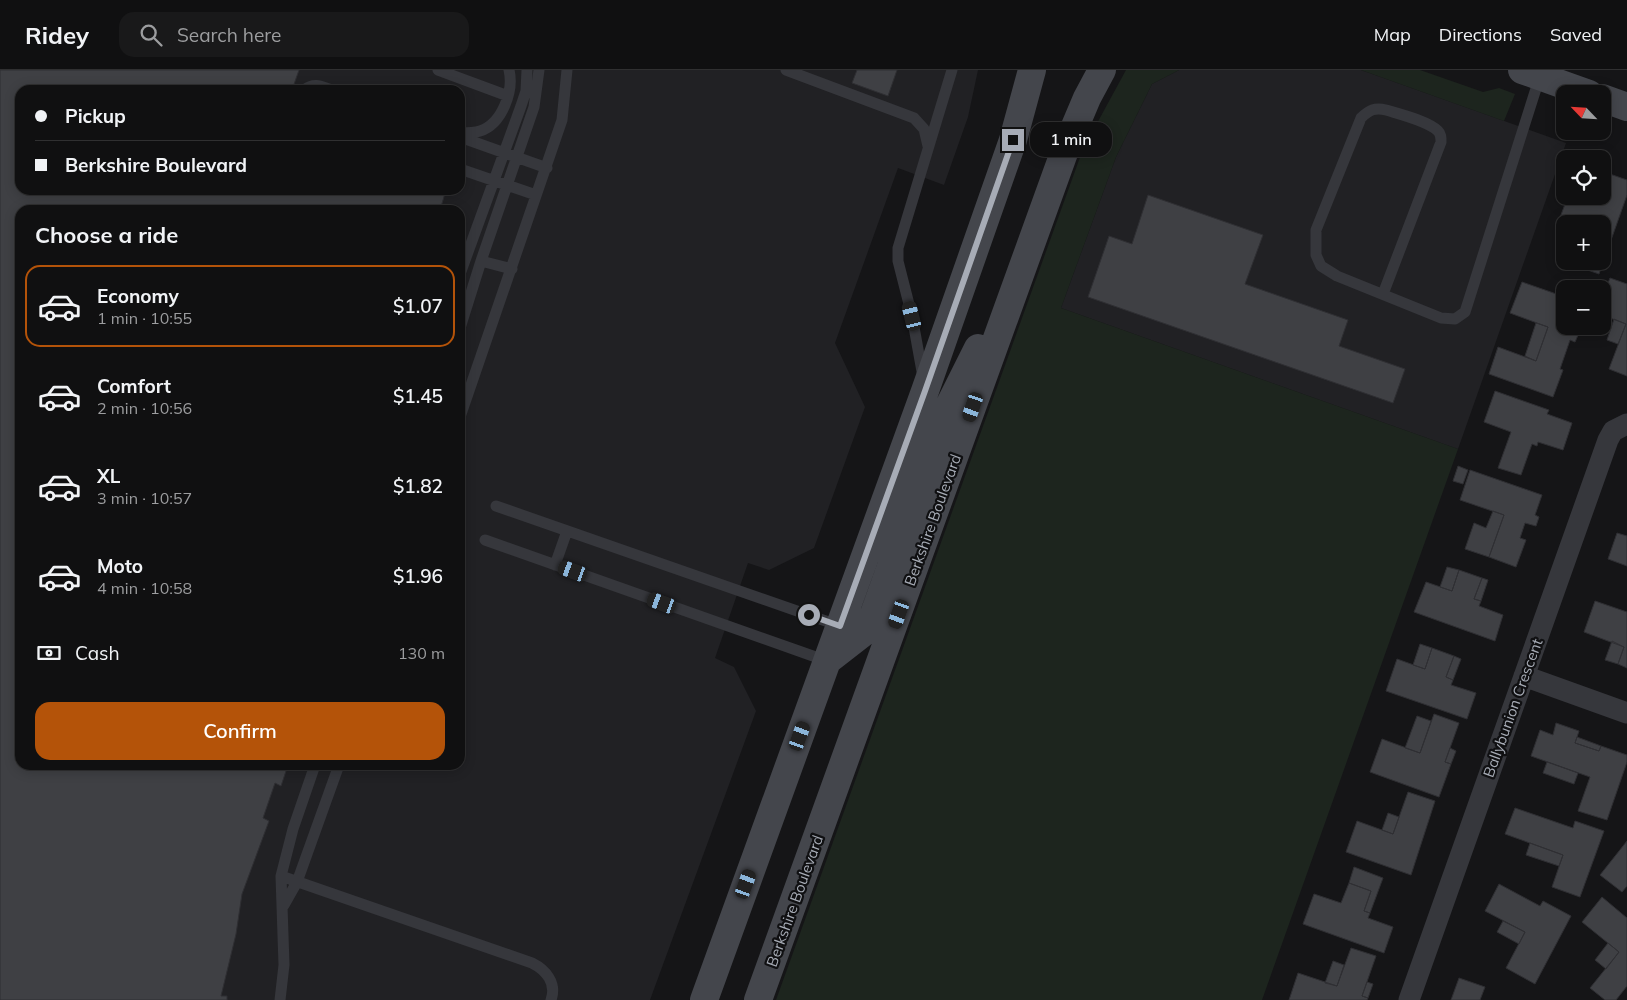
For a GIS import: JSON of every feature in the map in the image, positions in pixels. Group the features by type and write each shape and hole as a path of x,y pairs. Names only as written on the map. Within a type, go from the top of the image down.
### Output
{"street":[{"path":"704,1000 925,391 1010,149 1032,70"},
{"name":"Berkshire Boulevard","path":"758,1000 886,651 1065,150 1087,98 1102,70"},
{"path":"1531,73 1564,85"},
{"path":"1611,101 1627,107"},
{"path":"827,661 862,632 874,614 949,406 978,347 1013,295"},
{"name":"Ballybunion Crescent","path":"1409,1000 1608,440 1614,431 1627,424"},
{"path":"1524,676 1627,713"}],"lane":[{"path":"438,70 508,96"},
{"path":"465,134 479,132 488,127 504,107 511,79 509,70"},
{"path":"465,260 526,90 527,70"},
{"path":"465,312 534,107 539,70"},
{"path":"465,403 562,120 567,70"},
{"path":"786,70 914,118 924,129 928,139 928,150"},
{"path":"925,391 912,316 898,254 899,241 952,70"},
{"path":"1383,294 1441,142 1441,136 1432,126 1379,108 1368,111 1362,118 1316,230 1316,255 1321,266 1337,276 1441,318 1455,320 1465,312 1531,73"},
{"path":"465,137 547,168"},
{"path":"465,171 536,195"},
{"path":"481,261 512,269"},
{"path":"496,506 840,626"},
{"path":"555,565 567,530"},
{"path":"485,540 827,661"},
{"path":"280,1000 284,965 284,905 281,876 293,829 312,770"},
{"path":"284,905 297,882 336,770"},
{"path":"281,876 541,967 552,984 551,1000"}],"shaded area":[{"path":"0,70 978,70 968,117 944,185 898,168 835,343 865,407 814,548 769,570 748,563 715,658 734,667 756,711 650,1000 0,1000"},
{"path":"1126,70 1179,70 1152,84 1116,157 1061,308 1458,449 1262,1000 776,1000 1083,149"},
{"path":"1179,70 1361,70 1566,143 1564,150 1556,150 1556,171 1458,449 1061,308 1116,157 1152,84"},
{"path":"1361,70 1420,70 1483,92 1499,88 1515,94 1504,121"}],"building":[{"path":"0,70 299,70 294,85 15,85 15,195 444,195 442,205 15,205 15,770 286,770 281,786 275,783 263,818 269,821 242,894 236,934 221,996 227,996 227,1000 0,1000"},
{"path":"857,70 897,70 888,96 852,83"},
{"path":"1611,174 1627,180 1627,195 1611,240 1611,215 1561,215 1565,205 1611,205"},
{"path":"1148,195 1263,235 1245,284 1348,320 1339,346 1405,369 1393,403 1088,297 1109,236 1132,244"},
{"path":"1588,270 1600,270 1599,274"},
{"path":"1610,278 1627,284 1627,376 1609,369 1626,324 1611,318 1611,280 1609,280"},
{"path":"1522,282 1556,294 1556,335 1578,335 1575,342 1570,340 1560,369 1563,370 1553,397 1489,374 1498,347 1536,361 1548,327 1510,313"},
{"path":"1614,319 1626,324 1618,344 1607,340 1609,335 1611,335"},
{"path":"1536,323 1548,327 1536,361 1525,356"},
{"path":"1495,391 1549,410 1547,414 1572,423 1563,450 1538,442 1537,446 1532,444 1521,475 1498,468 1511,432 1484,422"},
{"path":"1458,466 1468,470 1463,484 1453,481"},
{"path":"1470,470 1542,495 1535,515 1539,517 1536,526 1525,523 1520,538 1526,540 1516,567 1489,557 1504,515 1460,500"},
{"path":"1493,511 1504,515 1489,557 1465,549 1474,523 1486,528"},
{"path":"1617,533 1627,536 1627,566 1608,559"},
{"path":"1447,567 1459,570 1452,591 1440,587"},
{"path":"1459,570 1482,578 1474,599 1481,601 1479,606 1503,615 1495,641 1414,612 1426,582 1452,591"},
{"path":"1482,578 1488,580 1481,601 1474,599"},
{"path":"1595,601 1627,612 1627,668 1618,664 1624,647 1584,632"},
{"path":"1612,641 1624,647 1618,664 1605,660"},
{"path":"1420,644 1432,648 1425,669 1413,665"},
{"path":"1432,648 1454,656 1446,677 1453,680 1451,685 1476,693 1467,719 1386,691 1397,659 1425,669"},
{"path":"1454,656 1461,659 1453,680 1446,677"},
{"path":"1434,714 1459,723 1445,762 1451,764 1439,797 1370,772 1382,739 1420,753"},
{"path":"1417,716 1431,721 1420,753 1405,748"},
{"path":"1556,723 1579,731 1575,743 1599,751 1601,746 1627,755 1627,762 1607,820 1578,811 1590,777 1531,756 1540,730 1553,735"},
{"path":"1577,737 1601,746 1599,751 1575,743"},
{"path":"1450,748 1456,751 1451,764 1445,762"},
{"path":"1547,762 1578,773 1574,784 1543,773"},
{"path":"1408,792 1435,801 1411,875 1346,852 1357,821 1393,834"},
{"path":"1515,808 1573,828 1575,821 1604,831 1580,897 1552,887 1563,855 1505,834"},
{"path":"1388,813 1399,817 1393,834 1382,830"},
{"path":"1627,841 1627,886 1622,892 1600,875"},
{"path":"1530,843 1563,855 1559,866 1526,855"},
{"path":"1354,867 1383,878 1370,913 1364,911 1371,891 1349,883"},
{"path":"1349,883 1371,891 1364,911 1370,913 1368,918 1393,927 1384,953 1303,924 1314,894 1341,903"},
{"path":"1499,884 1540,906 1543,901 1571,916 1535,984 1506,968 1525,932 1485,911"},
{"path":"1602,897 1627,918 1627,986 1616,1000 1605,1000 1590,988 1619,952 1582,922"},
{"path":"1503,921 1525,932 1519,944 1497,932"},
{"path":"1608,943 1619,952 1606,969 1595,960"},
{"path":"1351,948 1376,956 1362,996 1368,998 1367,1000 1289,1000 1298,973 1337,986"},
{"path":"1333,961 1344,965 1337,986 1325,983"},
{"path":"1459,978 1485,987 1480,1000 1451,1000"},
{"path":"1367,982 1373,984 1368,998 1362,996"}],"route":[{"path":"809,615 840,626 1013,140"}]}
